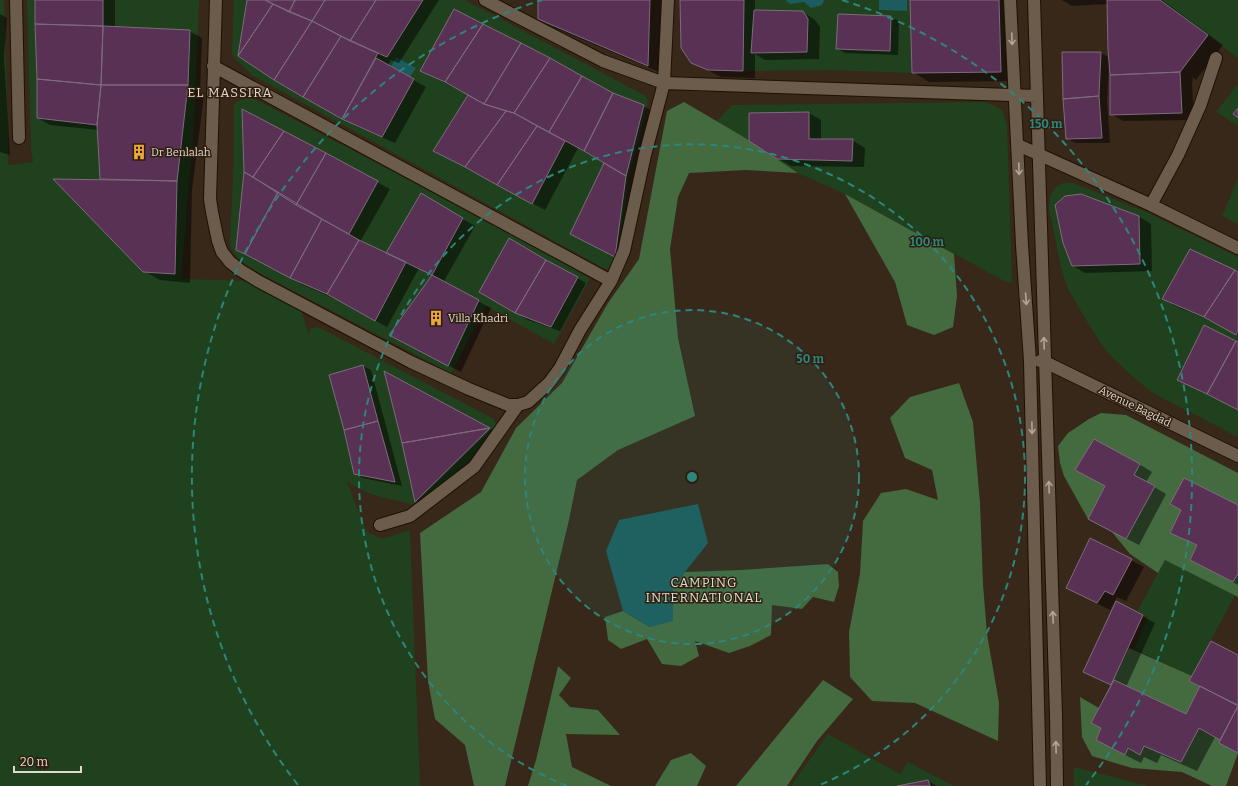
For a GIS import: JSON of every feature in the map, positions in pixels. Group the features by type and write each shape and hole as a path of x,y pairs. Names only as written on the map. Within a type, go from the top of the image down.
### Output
{"street":[{"path":"16,0 19,138"},
{"path":"216,0 210,199 218,241 222,252 230,262 258,281 411,362 469,389 508,404 518,406"},
{"path":"485,0 603,60 664,83 1037,96"},
{"path":"380,525 410,516 474,467 518,406 528,402 549,384 560,368 580,330 611,281 624,251 648,142 664,83 668,0"},
{"path":"1010,0 1022,245 1030,361 1040,786"},
{"path":"1034,0 1057,786"},
{"path":"1151,205 1178,155 1200,106 1216,58"},
{"path":"213,66 611,281"},
{"path":"1018,145 1151,205 1238,248"},
{"name":"Avenue Bagdad","path":"1030,361 1045,362 1238,456"}],"green space":[{"path":"0,0 4,0 8,165 33,162 31,148 27,0 199,0 194,126 181,279 258,281 299,303 309,335 310,329 315,327 320,328 494,419 496,425 467,464 415,505 388,499 361,490 346,480 367,532 383,539 410,530 420,786 0,786"},
{"path":"234,0 465,0 646,96 648,102 629,176 618,258 607,270 252,75 233,57"},
{"path":"744,0 910,0 912,73 829,70 743,71"},
{"path":"1160,0 1238,0 1238,58"},
{"path":"1238,84 1238,126 1216,112"},
{"path":"253,98 548,253 590,279 554,344 486,306 451,373 263,275 238,258 230,243 234,155 234,104 240,100"},
{"path":"684,102 742,136 798,173 746,170 689,173 678,197 670,249 678,338 695,416 618,450 577,480 569,520 505,786 474,786 465,745 435,719 428,681 420,533 481,492 516,428 562,383 608,303 639,259 667,111"},
{"path":"986,102 1002,110 1007,124 1012,283 1004,281 845,194 798,173 717,121 732,105"},
{"path":"1238,178 1238,224 1222,216"},
{"path":"1063,183 1073,183 1146,212 1238,257 1238,437 1153,393 1133,377 1107,352 1068,289 1061,268 1049,208 1050,196 1056,187"},
{"path":"845,194 954,254 957,296 953,327 934,335 907,325 895,282"},
{"path":"959,383 973,422 980,503 983,584 987,634 999,703 998,741 915,703 872,701 850,677 849,632 860,574 863,521 881,493 906,489 938,500 932,470 905,458 890,418 910,397"},
{"path":"1101,413 1126,415 1238,473 1238,597 1165,560 1158,573 1130,554 1112,532 1088,519 1064,476 1060,463 1058,446 1068,433"},
{"path":"1165,560 1235,595 1192,676 1134,649 1148,617 1137,612"},
{"path":"828,564 838,572 839,586 834,602 813,597 802,609 772,605 771,635 750,646 729,653 695,641 699,656 681,666 662,664 647,639 621,649 608,640 605,617 623,611 650,627 673,587 685,572"},
{"path":"1129,648 1192,676 1238,665 1238,753 1226,786 1212,786 1182,772 1132,768 1092,756 1082,737 1080,697 1099,708"},
{"path":"558,666 571,678 559,695 570,707 598,710 620,735 566,734 572,767 611,786 528,786 536,760"},
{"path":"823,680 853,699 817,741 787,786 736,786"},
{"path":"828,734 900,774 908,762 954,786 791,786"},
{"path":"691,753 706,766 697,786 655,786 671,760"},
{"path":"1074,767 1148,786 1074,786"}],"water":[{"path":"786,0 824,0 822,5 811,8 804,2 791,4"},
{"path":"879,0 907,0 907,11 879,10"},
{"path":"396,57 416,68 410,77 391,67"},
{"path":"698,504 708,543 673,587 673,621 650,627 623,611 606,551 619,520"}],"building":[{"path":"35,0 103,0 103,26 35,24"},
{"path":"247,0 265,0 273,4 238,56"},
{"path":"265,0 295,0 289,12"},
{"path":"295,0 325,0 312,21 289,12"},
{"path":"325,0 376,0 350,41 312,21"},
{"path":"376,0 423,0 387,57 350,41"},
{"path":"538,0 650,0 648,66 538,19"},
{"path":"680,0 744,0 743,71 708,70 691,63 681,48"},
{"path":"910,0 999,0 1001,72 912,73"},
{"path":"1107,0 1160,0 1208,35 1180,72 1110,75"},
{"path":"273,4 312,21 274,80 238,56"},
{"path":"454,9 483,24 445,82 420,71"},
{"path":"754,10 803,11 808,19 807,52 751,53"},
{"path":"838,14 891,16 890,51 836,49"},
{"path":"312,21 341,36 303,97 274,80"},
{"path":"35,24 103,26 101,85 37,79"},
{"path":"483,24 521,43 484,104 445,82"},
{"path":"103,26 190,30 188,85 101,85"},
{"path":"341,36 378,53 342,119 303,97"},
{"path":"521,43 550,58 514,113 484,104"},
{"path":"1062,52 1101,52 1099,96 1063,99"},
{"path":"376,58 414,79 382,137 342,119"},
{"path":"550,58 582,76 549,132 514,113"},
{"path":"1180,72 1182,113 1110,115 1110,75"},
{"path":"582,76 613,93 584,151 549,132"},
{"path":"37,79 101,85 97,125 37,118"},
{"name":"Dr Benlalah","path":"101,85 188,85 177,181 100,179 97,125"},
{"path":"613,93 644,105 626,176 584,151"},
{"path":"468,95 484,104 506,111 465,167 433,151"},
{"path":"1099,96 1102,138 1066,139 1063,99"},
{"path":"1238,108 1238,118 1233,114"},
{"path":"242,109 284,131 253,177 244,172"},
{"path":"506,111 514,113 537,126 497,185 465,167"},
{"path":"809,112 809,139 853,139 852,161 777,159 749,141 749,113"},
{"path":"537,126 565,141 532,204 497,185"},
{"path":"284,131 326,153 296,205 253,177"},
{"path":"326,153 378,181 349,234 296,205"},
{"path":"604,163 626,176 615,257 570,234"},
{"path":"244,172 278,192 245,254 236,250"},
{"path":"53,179 177,181 175,274 143,272"},
{"path":"278,192 322,219 290,278 245,254"},
{"path":"421,193 463,218 432,275 386,253"},
{"path":"1081,194 1139,216 1140,264 1072,266 1063,243 1055,205 1065,196"},
{"path":"322,219 359,240 327,294 290,278"},
{"path":"509,238 546,260 515,313 479,292"},
{"path":"359,240 406,262 375,321 327,294"},
{"path":"1190,249 1235,270 1204,317 1162,299"},
{"path":"546,260 578,277 551,327 515,313"},
{"path":"1235,270 1238,272 1238,331 1236,335 1204,317"},
{"name":"Villa Khadri","path":"432,275 479,300 448,366 389,335"},
{"path":"1204,325 1236,341 1207,394 1177,380"},
{"path":"1236,341 1238,342 1238,410 1207,394"},
{"path":"363,365 378,421 344,430 329,375"},
{"path":"384,371 490,428 402,443"},
{"path":"378,421 395,482 354,474 344,430"},
{"path":"490,428 415,502 402,443"},
{"path":"1094,439 1140,464 1134,475 1155,486 1126,539 1088,519 1105,486 1075,470"},
{"path":"1184,478 1238,505 1238,575 1233,582 1190,560 1197,545 1170,533 1181,510 1170,504"},
{"path":"1090,538 1132,559 1113,595 1105,591 1097,603 1066,588"},
{"path":"1116,601 1143,615 1111,685 1083,672"},
{"path":"1211,641 1238,655 1238,705 1189,681"},
{"path":"1114,680 1186,714 1200,686 1238,706 1220,740 1199,728 1181,762 1144,746 1140,755 1128,748 1125,755 1096,740 1101,728 1091,723"},
{"path":"1238,706 1238,753 1219,743"},
{"path":"928,780 930,786 897,786"}],"place":[{"name":"Dr Benlalah","path":"139,152"},
{"name":"Villa Khadri","path":"436,318"}],"district":[{"name":"EL MASSIRA","path":"230,92"},
{"name":"CAMPING INTERNATIONAL","path":"704,590"}]}
